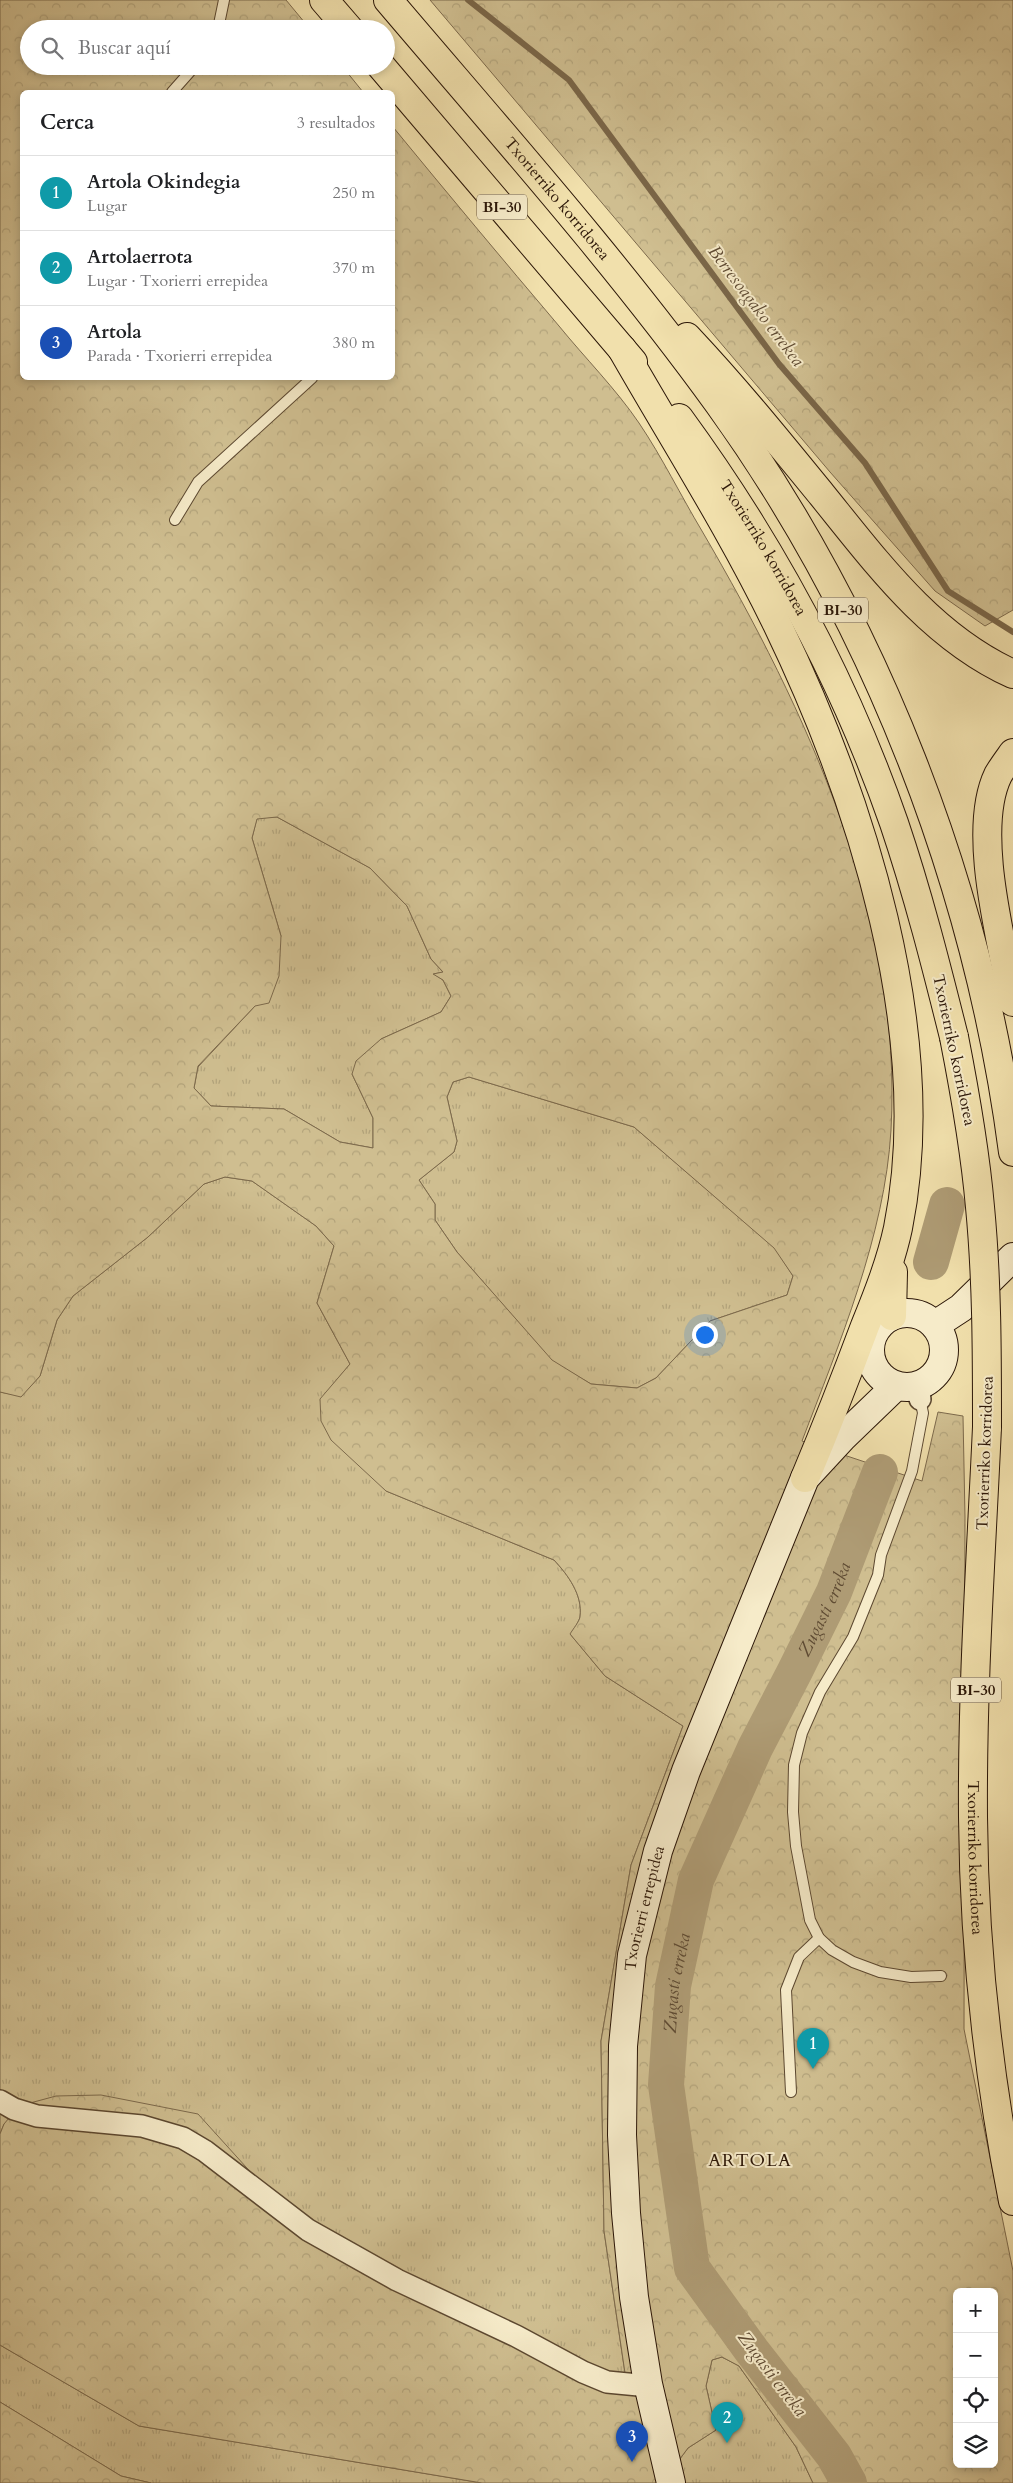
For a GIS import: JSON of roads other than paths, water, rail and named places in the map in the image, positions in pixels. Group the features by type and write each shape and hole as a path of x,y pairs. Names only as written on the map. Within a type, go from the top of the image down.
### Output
{"highway":[{"path":"324,0 341,20"},
{"name":"Txorierriko korridorea","path":"388,0 596,243 719,404 782,501 832,589 889,708 921,786 956,890 992,1026 1005,1092 1013,1152"},
{"name":"Txorierriko korridorea","path":"389,75 672,408 707,456 768,554 817,643 861,741 893,822 926,926 954,1038 967,1103 980,1207 986,1305 987,1427 974,1731 974,1868 979,1954 990,2065 1013,2201"},
{"path":"596,243 732,384 867,552 911,601 951,637 991,664 1013,674"},
{"path":"622,349 744,562 776,624 831,751 864,850 891,955 904,1034 907,1081 906,1146 900,1215 894,1246 892,1316"},
{"path":"1013,753 998,776 989,810 987,848 1013,1002"},
{"path":"805,1478 824,1433 894,1246"}],"main road":[{"path":"935,1325 961,1308 1013,1257"},
{"path":"805,1478 842,1438 929,1381 938,1372 945,1348 942,1336 935,1325 926,1318 915,1314 892,1316 883,1322 874,1335 870,1351 872,1362 881,1377 911,1391"},
{"path":"824,1433 872,1362"},
{"name":"Txorierri errepidea","path":"671,2483 647,2375 634,2297 622,2135 623,2046 632,1955 658,1851 686,1770 805,1478"}],"street":[{"path":"0,2101 14,2109 37,2116 142,2126 183,2138 205,2151 308,2230 397,2280 516,2336 583,2372 607,2382 647,2375"}],"lane":[{"path":"220,20 224,0"},
{"path":"174,90 187,75"},
{"path":"175,520 198,482 310,380"},
{"path":"911,1391 923,1413 912,1471 881,1555 878,1575 853,1637 814,1705 802,1733 794,1765 792,1792 795,1836 810,1920 819,1938 832,1950 854,1962 880,1972 911,1977 941,1976"},
{"path":"791,2092 786,1990 799,1957 819,1938"}],"waterway":[{"name":"Berresoagako errekea","path":"468,0 569,80 779,364 865,463 948,591 1013,632"},
{"path":"931,1262 947,1205"},
{"name":"Zugasti erreka","path":"849,2483 834,2456 752,2351 692,2268 666,2085 673,1986 696,1880 755,1748 834,1592 880,1472"}],"place":[{"name":"Artola Okindegia","path":"813,2069"},
{"name":"Artolaerrota","path":"727,2443"},
{"name":"Artola","path":"632,2462"}],"district":[{"name":"ARTOLA","path":"750,2160"}]}
